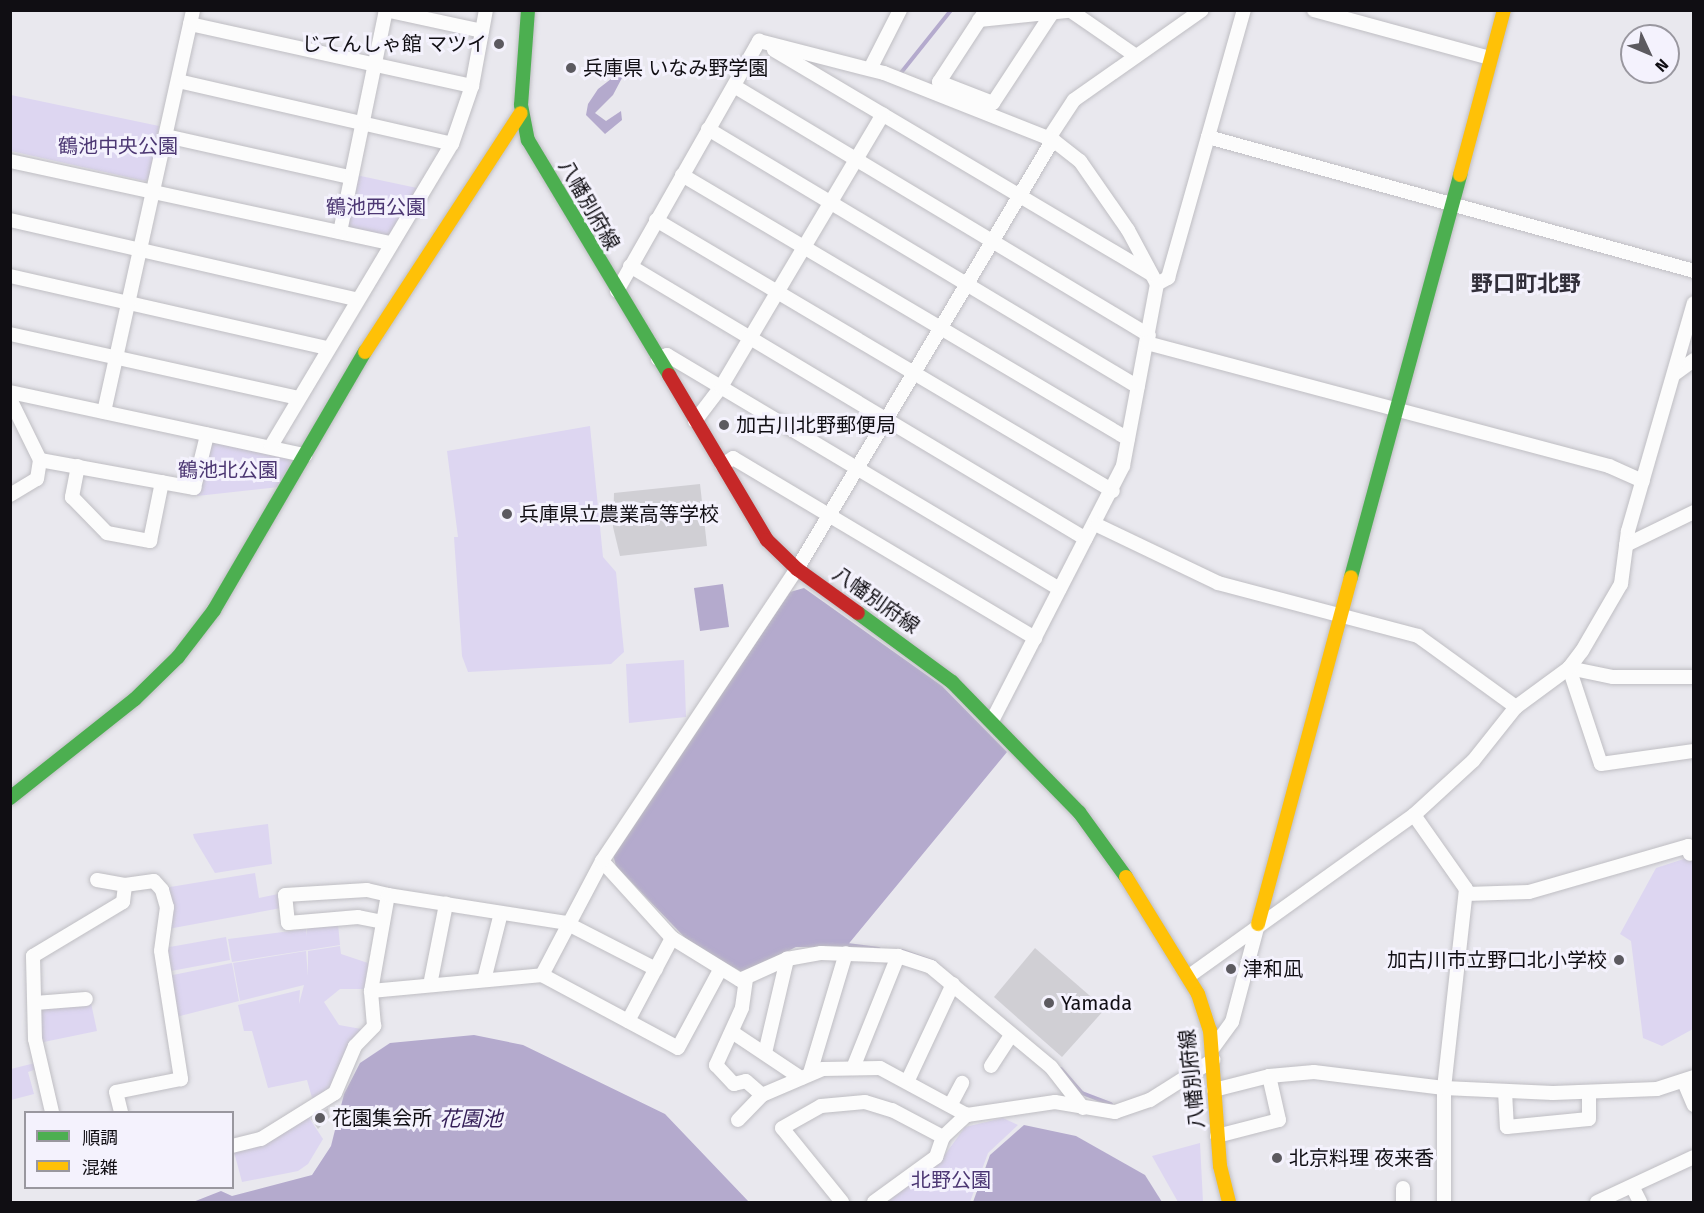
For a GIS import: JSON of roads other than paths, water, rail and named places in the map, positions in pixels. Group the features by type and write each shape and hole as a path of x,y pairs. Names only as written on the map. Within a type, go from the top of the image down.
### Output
{"street":[{"path":"271,446 356,299 452,144 472,86 486,10"},
{"name":"八幡別府線","path":"528,10 521,113 528,140 767,540 797,569 927,659 992,721 1110,850 1189,976 1213,1054 1217,1136 1229,1203"},
{"path":"870,69 900,10"},
{"path":"1053,12 993,103 939,82 983,15 1078,10"},
{"path":"542,975 566,923 602,861 797,569 1020,195 1074,100 1202,10"},
{"path":"759,41 1020,195 1154,279 1168,278 1244,10"},
{"path":"1314,10 1490,58"},
{"path":"874,1203 936,1157 943,1137 967,1115 1055,1102 1115,1112 1150,1100 1213,1054 1232,1022 1504,10"},
{"path":"340,232 386,11 482,31"},
{"path":"1071,11 1136,56"},
{"path":"104,412 192,17 374,66 472,86"},
{"path":"759,41 870,69 1051,139 1080,160 1128,230 1154,279 1148,339 1128,439 1113,491 992,721"},
{"path":"617,291 759,41"},
{"path":"178,81 452,144"},
{"path":"734,86 992,240 1148,339 1395,411 1609,466 1643,482"},
{"path":"10,798 135,699 178,657 214,610 381,325 521,113"},
{"path":"695,421 721,387 883,114"},
{"path":"708,129 1138,387"},
{"path":"166,136 350,177"},
{"path":"1208,137 1694,271"},
{"path":"10,160 390,243"},
{"path":"682,175 1128,439"},
{"path":"10,220 356,299"},
{"path":"656,220 1113,491"},
{"path":"630,266 1086,539"},
{"path":"10,276 327,348"},
{"path":"1189,976 1258,924 1414,815 1473,760 1516,707 1569,668 1605,619 1621,584 1626,545 1694,303"},
{"path":"10,334 299,398"},
{"path":"658,359 667,355 1060,589"},
{"path":"1676,373 1694,360"},
{"path":"10,392 305,455"},
{"path":"10,399 40,460 37,479 10,495"},
{"path":"40,460 194,488 207,435"},
{"path":"722,465 733,458 1035,638"},
{"path":"78,466 72,497 107,533 150,541 162,482"},
{"path":"1626,545 1694,512"},
{"path":"1096,525 1218,583 1339,618 1418,636 1516,707"},
{"path":"1569,668 1612,677 1694,677"},
{"path":"1569,668 1601,764 1694,751"},
{"path":"1414,815 1462,880 1466,894 1444,1088 1444,1203"},
{"path":"1466,894 1529,892 1688,846 1690,854"},
{"path":"602,861 672,938 720,970 746,979 787,959 846,953 898,956 931,967 1051,1067 1083,1108"},
{"path":"97,880 125,885 153,881 162,890 167,907 161,951 181,1079 116,1092 121,1111"},
{"path":"52,1111 35,1039 33,956 123,902 125,885"},
{"path":"383,922 358,917 288,923 285,895 368,890 566,923 656,969"},
{"path":"234,1146 261,1139 335,1093 355,1046 374,1026 371,990 388,895"},
{"path":"430,985 446,904"},
{"path":"484,980 501,913"},
{"path":"628,1021 672,938"},
{"path":"806,1076 846,953"},
{"path":"853,1068 898,956"},
{"path":"765,1053 787,959"},
{"path":"371,990 542,975 678,1047 720,970"},
{"path":"746,979 742,1008 716,1065 734,1083 746,1081 762,1095"},
{"path":"908,1080 953,984"},
{"path":"35,1003 86,999"},
{"path":"732,1032 806,1076"},
{"path":"992,1066 1011,1035"},
{"path":"738,1120 762,1095 806,1076 853,1068 880,1068 908,1080 967,1115"},
{"path":"1214,1090 1269,1076 1314,1072 1444,1088 1505,1091 1589,1092 1657,1089 1689,1079 1694,1105"},
{"path":"1217,1136 1279,1120 1269,1076"},
{"path":"951,1104 962,1083"},
{"path":"1505,1091 1507,1127 1589,1119 1589,1092"},
{"path":"842,1203 782,1128 821,1106 865,1102 892,1110 943,1137"},
{"path":"1597,1203 1694,1157"},
{"path":"1403,1188 1403,1203"},
{"path":"1632,1188 1640,1203"}],"water":[{"path":"620,72 623,76 613,95 595,113 606,121 621,111 622,120 605,134 586,115 588,104 598,89"},
{"path":"723,584 729,627 700,631 694,588"},
{"path":"804,588 942,686 1007,752 846,947 796,947 744,973 693,946 616,866 613,855 790,592"},
{"name":"花園池","path":"474,1035 523,1045 665,1114 749,1202 193,1202 221,1191 232,1196 312,1175 331,1146 344,1094 360,1063 390,1043"},
{"path":"1024,1125 1076,1136 1145,1175 1162,1202 973,1202 990,1155"}],"waterway":[{"path":"900,74 951,10"},
{"path":"847,945 879,949"},
{"path":"902,951 934,962"},
{"path":"1061,1069 1082,1093 1111,1104"}],"place":[{"name":"じてんしゃ館 マツイ","path":"499,44"},
{"name":"兵庫県 いなみ野学園","path":"571,68"},
{"name":"加古川北野郵便局","path":"724,425"},
{"name":"兵庫県立農業高等学校","path":"507,514"},
{"name":"加古川市立野口北小学校","path":"1619,960"},
{"name":"津和凪","path":"1231,969"},
{"name":"Yamada","path":"1049,1003"},
{"name":"花園集会所","path":"320,1118"},
{"name":"北京料理 夜来香","path":"1277,1158"}],"district":[{"name":"野口町北野","path":"1526,284"}],"park label":[{"name":"鶴池中央公園","path":"118,146"},
{"name":"鶴池西公園","path":"376,207"},
{"name":"鶴池北公園","path":"228,470"},
{"name":"北野公園","path":"951,1180"}]}
